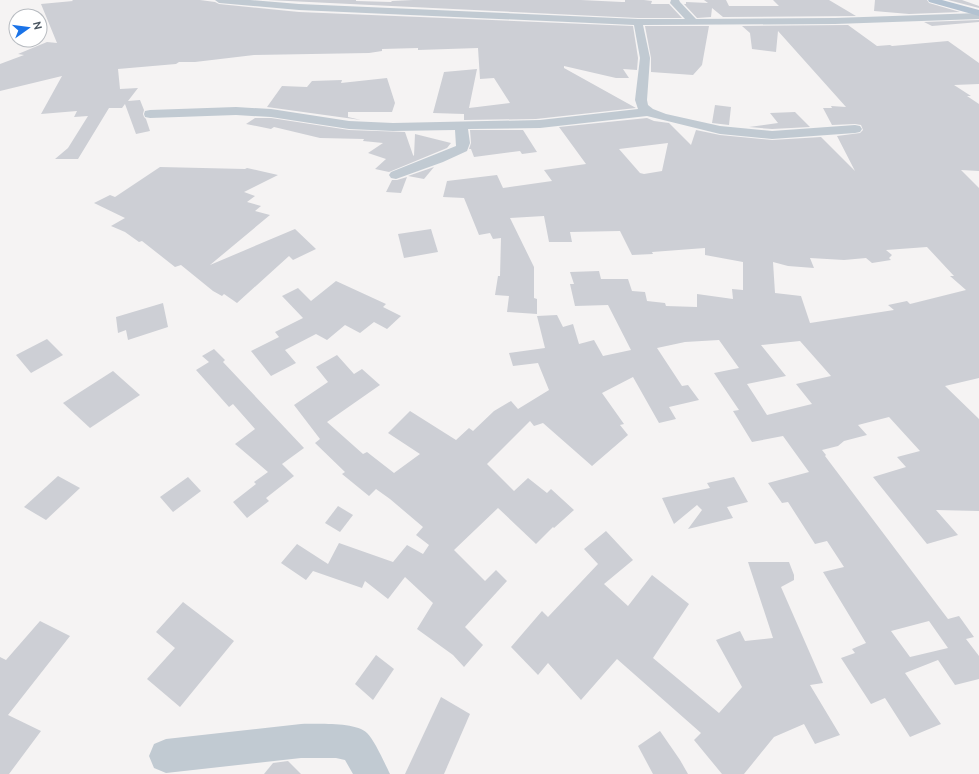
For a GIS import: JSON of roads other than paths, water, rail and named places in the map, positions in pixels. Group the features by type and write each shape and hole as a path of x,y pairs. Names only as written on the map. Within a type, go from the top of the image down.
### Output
{"main road":[{"path":"932,0 979,14"}],"street":[{"path":"219,0 299,8 638,22 834,21 979,14"},
{"path":"675,0 678,7 694,22"},
{"path":"638,22 646,58 641,100 642,106 648,112"},
{"path":"150,114 236,111 271,113 349,125 393,127 540,124 648,112 695,125 720,130 749,133 772,134 855,129"},
{"path":"396,175 462,148 463,143 461,126"},
{"path":"166,756 301,741 336,741 356,745 372,774"}]}
